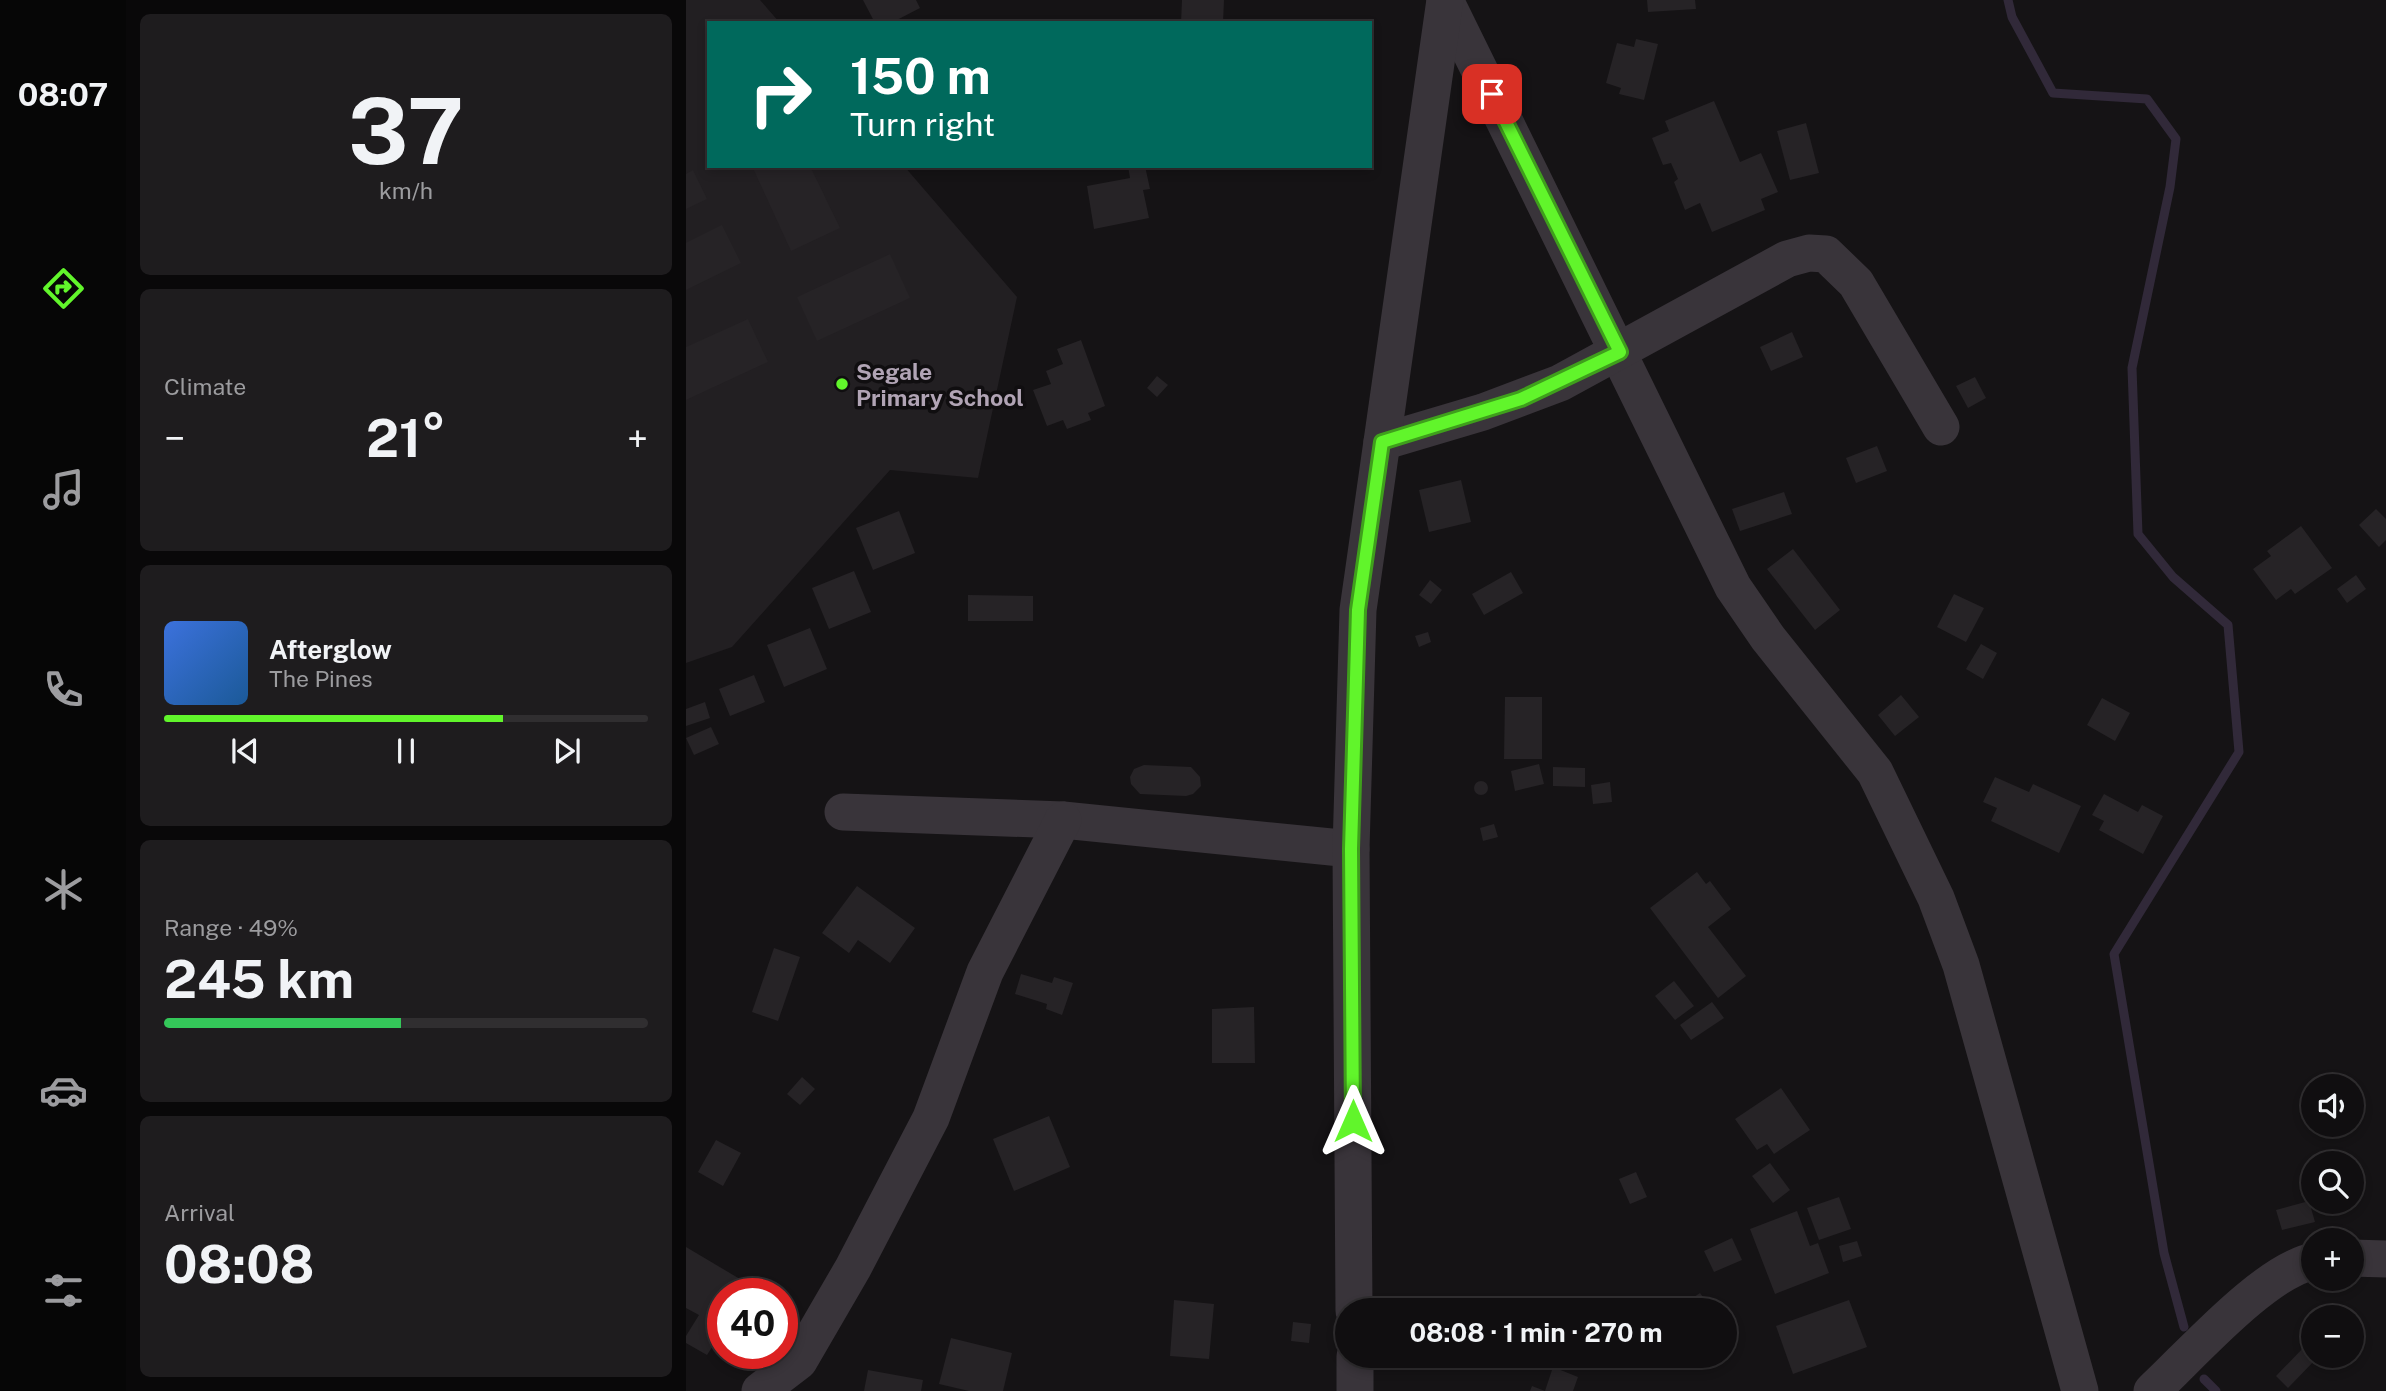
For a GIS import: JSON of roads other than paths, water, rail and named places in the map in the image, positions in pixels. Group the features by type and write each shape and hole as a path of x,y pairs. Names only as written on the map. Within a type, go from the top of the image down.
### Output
{"street":[{"path":"1445,0 1733,587 1768,638 1875,772 1936,898 1961,965 2080,1391"},
{"path":"1354,1298 1351,849 1358,610 1445,0"},
{"path":"1382,442 1521,399 1620,352 1787,259 1809,253 1826,254 1856,283 1941,427"},
{"path":"843,812 1063,820 1351,849"},
{"path":"760,1391 799,1362 853,1268 931,1118 985,972 1063,820"},
{"path":"2364,1258 2386,1259"},
{"path":"2152,1391 2268,1286 2301,1264"},
{"path":"1355,1368 1355,1391"}],"waterway":[{"path":"2008,0 2012,17 2053,93 2147,99 2176,139 2170,187 2132,368 2138,534 2173,577 2228,625 2239,752 2114,954 2164,1253 2184,1327"},
{"path":"2204,1379 2216,1391"}],"place":[{"name":"Segale Primary School","path":"842,384"}]}
